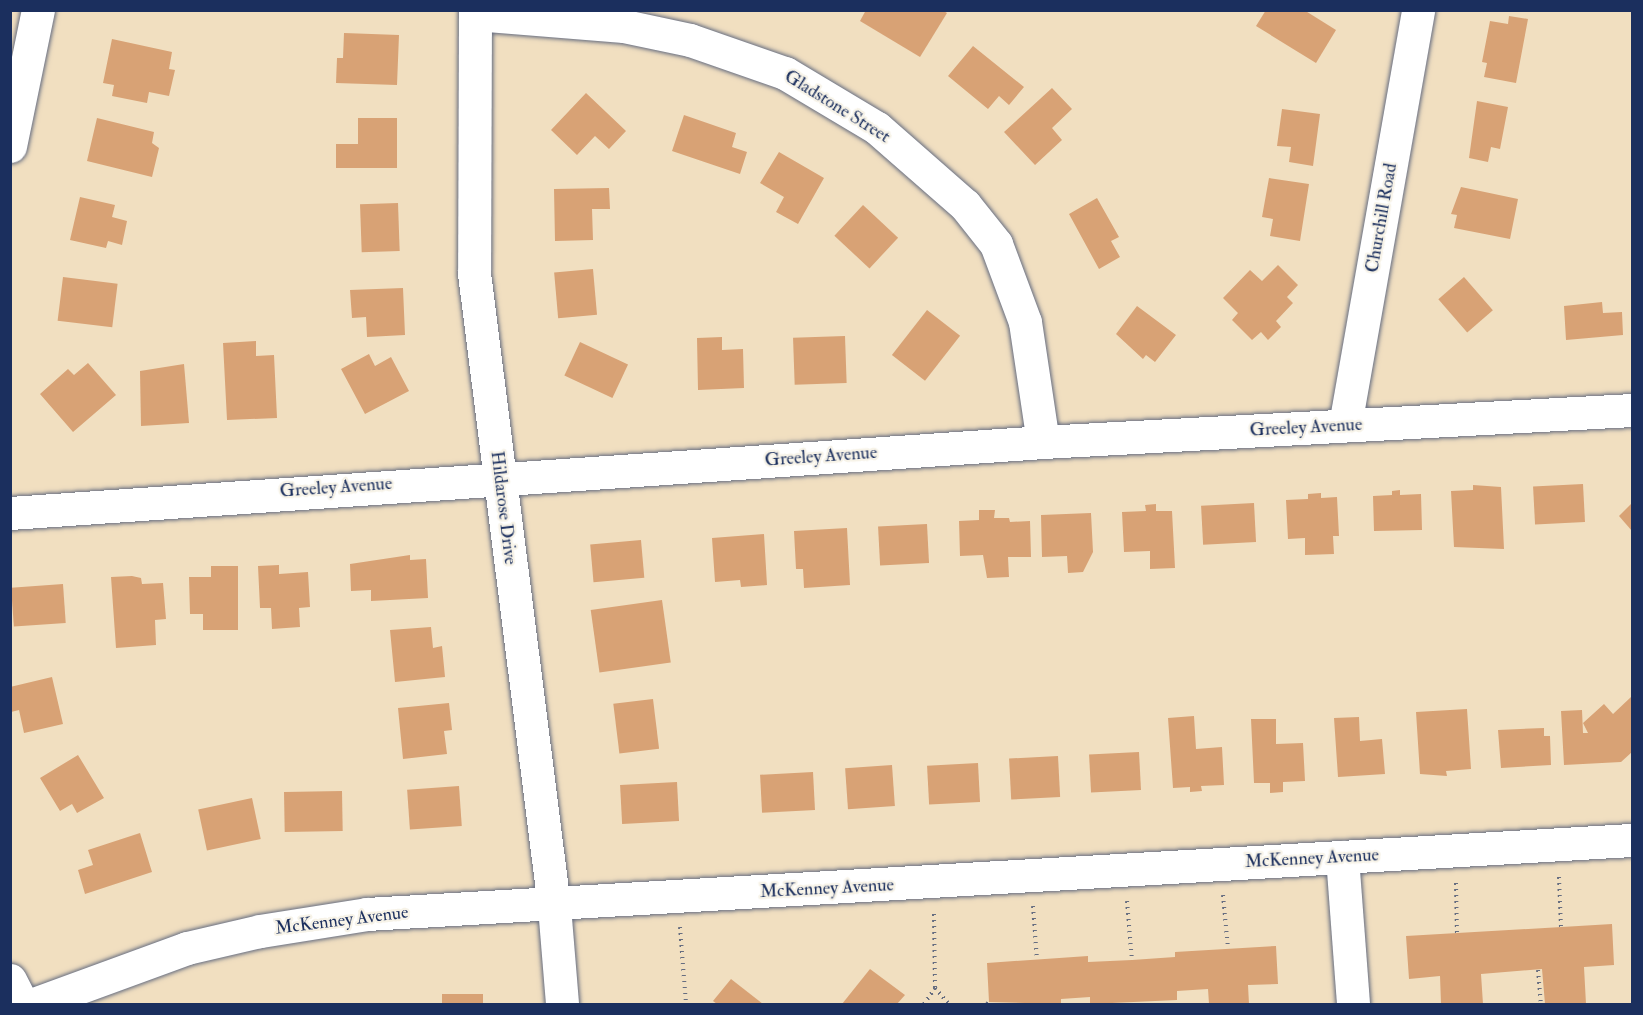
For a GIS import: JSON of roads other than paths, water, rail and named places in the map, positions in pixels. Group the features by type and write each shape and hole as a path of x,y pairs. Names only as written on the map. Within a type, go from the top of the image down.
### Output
{"street":[{"path":"10,146 38,10"},
{"name":"Churchill Road","path":"1345,425 1418,10"},
{"name":"Gladstone Street","path":"475,12 624,26 690,40 785,73 877,128 964,205 996,244 1025,322 1043,442"},
{"name":"Hildarose Drive","path":"475,12 474,273 554,906 562,1005"},
{"name":"Greeley Avenue","path":"10,513 1043,442 1632,410"},
{"name":"McKenney Avenue","path":"33,1005 187,948 260,931 367,914 554,906 1632,840"},
{"path":"1342,857 1353,1005"},
{"path":"10,980 22,1005"}]}
